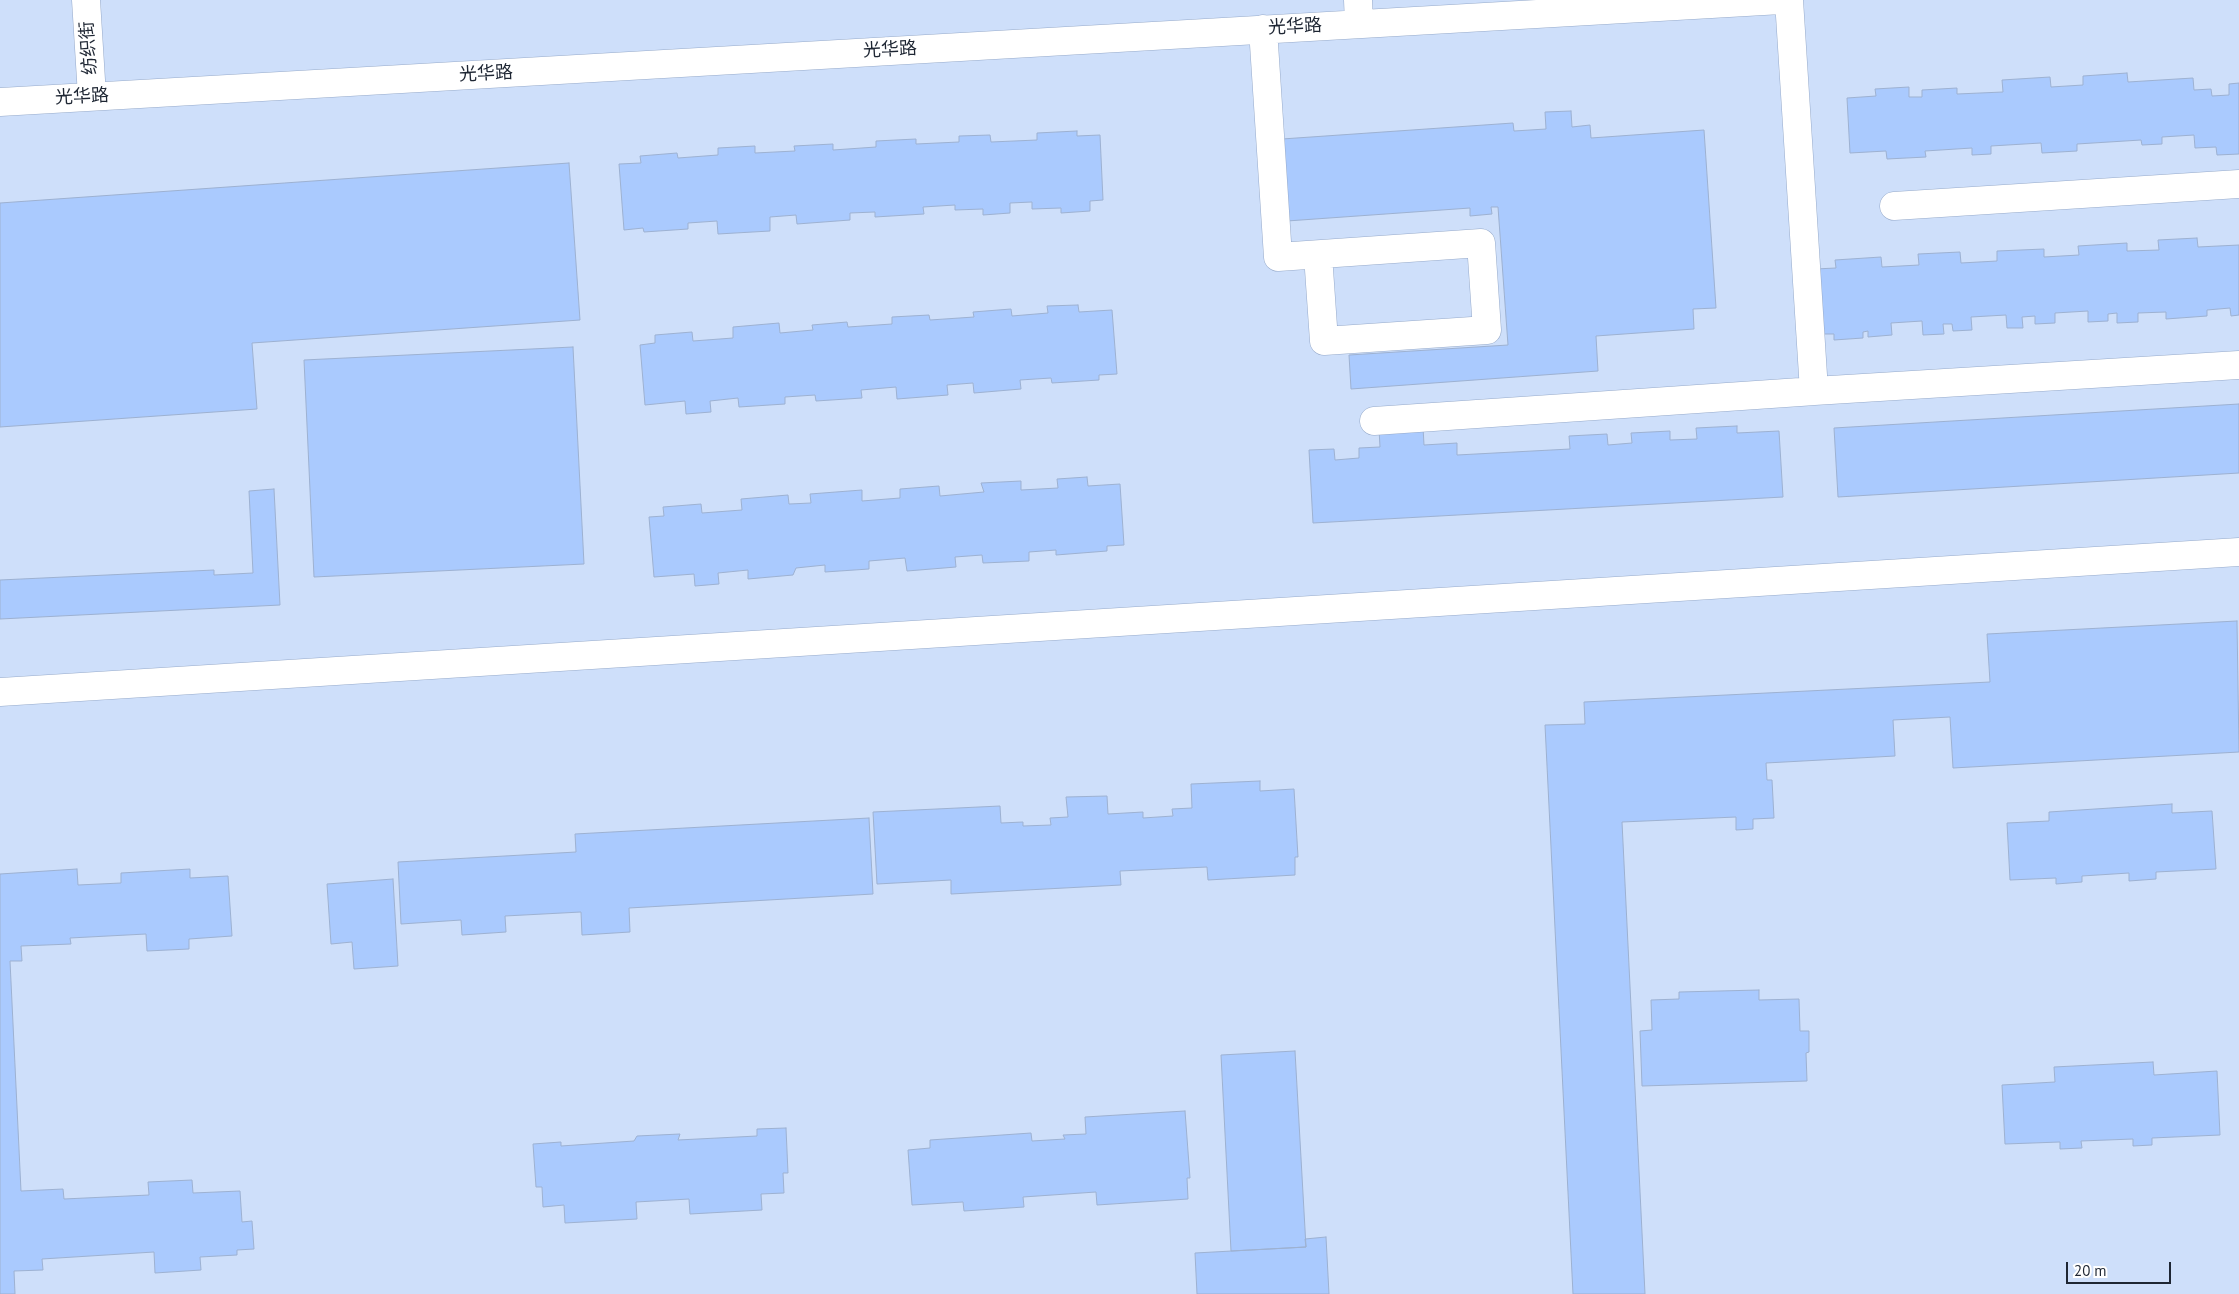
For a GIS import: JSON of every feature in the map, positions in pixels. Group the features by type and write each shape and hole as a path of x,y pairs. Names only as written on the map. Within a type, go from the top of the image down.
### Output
{"street":[{"name":"纺织街","path":"86,0 92,96"},
{"name":"光华路","path":"0,102 1262,29 1359,12 1781,0"},
{"path":"1789,0 1815,391"},
{"path":"1262,29 1278,256 1481,243 1487,330 1324,340 1318,254"},
{"path":"1894,206 2239,184"},
{"path":"1374,421 2239,365"},
{"path":"0,692 2239,552"}],"building":[{"path":"2127,73 2128,82 2193,78 2194,90 2211,89 2212,96 2229,95 2229,84 2239,83 2239,154 2217,155 2216,147 2195,148 2194,135 2162,137 2162,144 2142,145 2141,140 2077,144 2077,151 2042,153 2041,143 1991,146 1991,154 1972,155 1972,148 1925,151 1926,157 1887,159 1886,151 1850,153 1847,98 1876,96 1875,89 1909,87 1909,97 1922,97 1922,90 1957,88 1957,94 2003,92 2002,80 2050,77 2051,87 2083,85 2083,76"},
{"path":"1571,111 1572,127 1590,125 1591,138 1704,130 1716,308 1693,309 1694,329 1596,336 1598,371 1351,389 1349,355 1508,345 1498,207 1491,207 1492,214 1470,216 1470,208 1287,221 1282,139 1513,123 1514,131 1546,129 1545,112"},
{"path":"1077,131 1077,136 1100,135 1103,200 1090,201 1090,211 1061,213 1061,208 1032,209 1032,202 1010,203 1010,213 983,215 983,209 955,210 955,205 923,207 924,214 875,217 875,212 850,213 850,220 797,224 796,215 770,217 770,231 718,234 717,221 688,223 688,229 644,232 643,228 624,230 619,164 641,163 640,156 677,153 678,158 718,155 718,148 755,146 755,153 795,151 794,146 833,144 833,150 876,147 876,141 916,139 916,144 959,142 959,136 990,135 991,142 1037,140 1037,133"},
{"path":"569,163 580,320 252,343 257,409 0,427 0,203"},
{"path":"2197,238 2198,247 2239,245 2239,315 2231,316 2230,308 2207,310 2207,316 2166,319 2166,312 2138,313 2138,322 2117,323 2117,313 2108,314 2108,321 2088,322 2088,311 2055,313 2055,323 2035,324 2035,316 2022,317 2023,328 2007,328 2006,315 1971,317 1972,330 1953,331 1952,324 1943,324 1944,334 1923,335 1922,321 1891,323 1892,335 1868,337 1868,331 1863,332 1863,338 1834,340 1834,334 1818,334 1815,269 1836,268 1835,260 1881,257 1882,267 1919,265 1918,254 1960,252 1961,263 1997,261 1997,251 2044,249 2044,257 2079,255 2078,246 2127,243 2127,251 2159,250 2158,240"},
{"path":"1078,305 1079,312 1112,310 1117,374 1099,375 1099,380 1052,383 1051,378 1020,380 1021,389 974,393 973,383 947,385 948,395 897,399 896,387 861,390 862,398 816,401 815,395 785,397 785,404 739,407 738,398 710,401 711,412 686,414 685,401 645,405 640,345 655,343 655,335 692,332 693,341 733,338 733,327 779,323 780,333 813,330 812,325 847,322 848,327 892,324 892,317 929,315 930,320 974,317 973,312 1011,309 1012,316 1048,313 1047,306"},
{"path":"573,347 584,564 314,577 304,360"},
{"path":"2239,404 2239,473 1838,497 1834,428"},
{"path":"1737,426 1737,433 1779,431 1783,497 1313,523 1309,450 1334,449 1335,460 1359,458 1359,448 1380,447 1379,429 1423,427 1424,445 1457,443 1457,455 1570,449 1569,436 1607,434 1608,445 1632,443 1631,433 1670,431 1670,440 1697,439 1696,428"},
{"path":"1087,477 1088,486 1120,484 1124,545 1107,546 1107,551 1056,555 1056,550 1029,552 1029,561 983,563 982,555 955,557 956,567 907,571 905,558 869,561 869,569 825,572 825,565 796,568 793,575 748,579 748,570 718,573 719,584 695,586 694,574 654,577 649,517 664,516 663,507 701,504 702,513 742,510 741,499 788,495 789,504 811,503 810,494 862,490 862,501 900,498 900,489 939,486 940,496 984,492 981,483 1021,481 1021,490 1058,488 1057,479"},
{"path":"274,489 280,605 0,619 0,580 214,570 214,575 253,573 249,491"},
{"path":"2237,621 2239,752 1953,768 1950,717 1893,720 1895,756 1766,763 1767,780 1772,780 1774,818 1753,819 1753,829 1736,830 1736,817 1622,822 1645,1294 1573,1294 1545,725 1585,724 1584,702 1990,682 1987,634"},
{"path":"1260,781 1260,791 1294,789 1298,857 1295,857 1295,875 1208,880 1207,867 1120,871 1121,885 951,894 951,880 877,884 873,812 1000,806 1001,823 1023,822 1023,826 1051,825 1050,818 1068,817 1066,797 1107,796 1108,814 1143,812 1143,818 1173,816 1172,809 1192,808 1191,784"},
{"path":"2172,804 2172,813 2212,811 2216,869 2156,872 2156,879 2129,881 2129,873 2082,876 2082,882 2056,884 2056,878 2010,880 2007,823 2049,821 2049,812"},
{"path":"869,818 873,894 629,908 630,932 582,935 581,912 505,916 506,932 462,935 461,920 401,924 398,862 576,852 575,834"},
{"path":"77,869 78,885 121,883 121,873 190,869 190,878 228,876 232,936 189,939 189,949 147,951 146,934 70,938 71,944 21,946 22,961 10,961 21,1191 63,1189 64,1199 149,1195 148,1182 192,1180 193,1193 240,1191 242,1222 252,1221 254,1249 237,1250 237,1255 200,1257 201,1270 155,1273 154,1252 42,1259 43,1270 14,1271 15,1294 0,1294 0,874"},
{"path":"393,879 398,966 354,969 352,942 331,944 327,884"},
{"path":"1759,990 1759,1000 1799,999 1800,1031 1809,1031 1809,1052 1806,1053 1807,1081 1642,1086 1640,1031 1652,1030 1651,1000 1679,999 1679,992"},
{"path":"1295,1051 1306,1247 1231,1251 1221,1055"},
{"path":"2153,1062 2154,1075 2217,1071 2220,1135 2152,1138 2152,1145 2133,1146 2133,1139 2081,1141 2082,1148 2060,1149 2060,1142 2005,1144 2002,1085 2055,1082 2054,1067"},
{"path":"1185,1111 1190,1178 1187,1178 1188,1199 1097,1205 1096,1192 1023,1197 1024,1207 964,1211 963,1202 912,1205 908,1150 930,1148 930,1140 1031,1133 1032,1141 1065,1139 1063,1135 1086,1134 1085,1117"},
{"path":"786,1128 788,1173 783,1173 784,1193 761,1194 762,1210 690,1214 689,1199 636,1202 637,1219 565,1223 564,1205 543,1207 542,1187 536,1187 533,1144 561,1142 561,1146 634,1141 637,1136 680,1134 678,1140 757,1136 757,1129"},
{"path":"1326,1237 1329,1294 1197,1294 1195,1253 1306,1247 1305,1239"}]}
